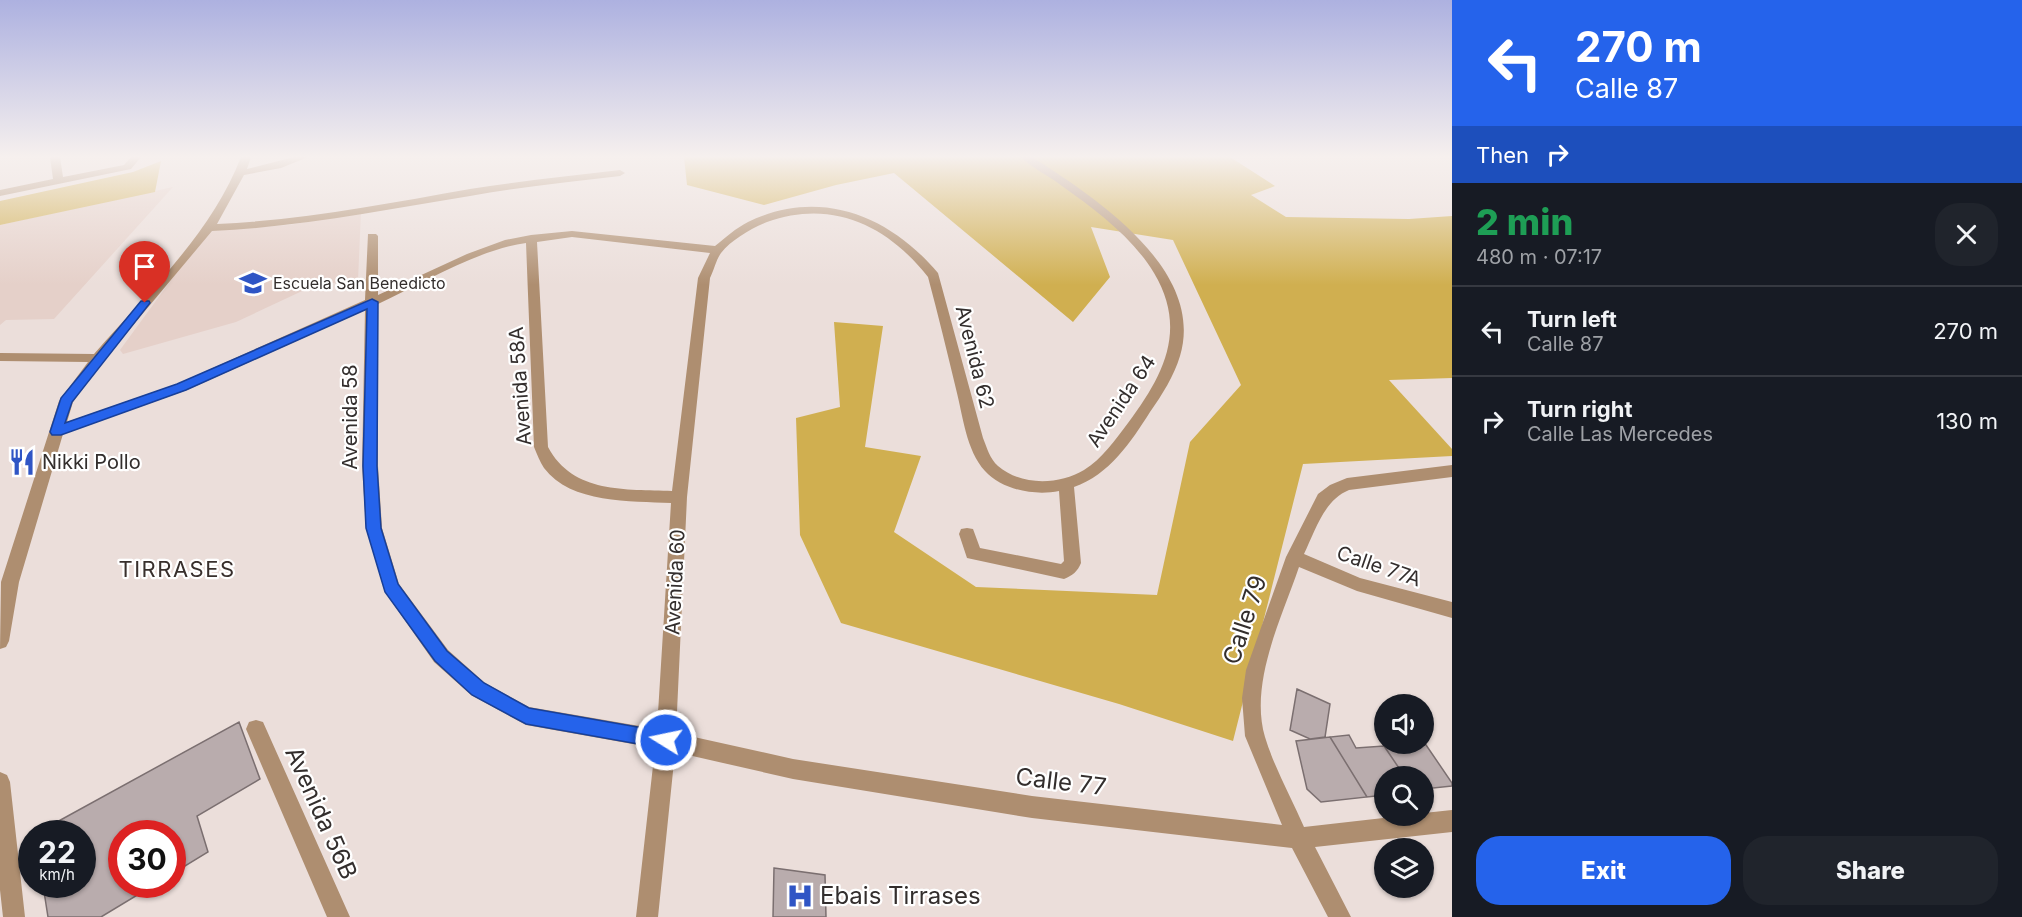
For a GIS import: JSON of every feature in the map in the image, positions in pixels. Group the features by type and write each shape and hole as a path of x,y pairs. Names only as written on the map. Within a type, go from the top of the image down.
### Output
{"street":[{"path":"0,641 10,582 66,401 98,358 209,228 225,200"},
{"path":"209,228 333,217 429,200"},
{"name":"Avenida 64","path":"1020,484 1039,487 1066,485 1092,473 1106,460 1151,399 1174,356 1177,333 1174,311 1170,293 1161,276 1152,261 1125,232 1086,200"},
{"name":"Avenida 62","path":"717,250 753,223 776,215 815,210 851,215 872,222 895,234 923,260 934,276 976,438 983,456 992,469 1020,484"},
{"path":"56,432 182,387 488,249 531,238 572,234 717,250"},
{"name":"Avenida 58","path":"372,236 370,466 374,528 391,587 441,656 478,689 526,716 666,740"},
{"name":"Avenida 58A","path":"531,238 541,447 545,459 568,481 586,488 679,497"},
{"name":"Avenida 60","path":"647,917 666,740 679,497 704,278 717,250"},
{"path":"0,357 98,358"},
{"name":"Calle 79","path":"1340,917 1298,838 1255,736 1252,698 1255,670 1294,557 1324,498 1335,489 1347,484 1452,471"},
{"path":"967,534 973,553 1064,572 1073,563 1066,485"},
{"name":"Calle 77A","path":"1294,557 1357,584 1452,610"},
{"name":"Avenida 56B","path":"256,729 339,917"},
{"name":"Calle 77","path":"666,740 793,769 1032,807 1298,838 1452,821"},
{"path":"0,782 14,917"}],"shaded area":[{"path":"6,200 118,200 0,225 0,201"},
{"path":"115,200 161,200 54,319 6,320 0,325 0,225"},
{"path":"744,200 783,200 764,205"},
{"path":"926,200 1259,200 1286,217 1409,219 1452,216 1452,378 1389,380 1452,449 1452,456 1303,464 1233,741 1119,704 841,623 800,535 796,418 840,407 834,322 883,326 865,447 921,456 894,532 976,587 1157,595 1190,442 1241,385 1173,240 1091,227 1110,277 1073,322"},
{"name":"Escuela San Benedicto","path":"361,212 358,280 315,285 236,322 123,354 120,350 207,231 289,225"}],"building":[{"path":"1297,689 1330,704 1325,737 1310,739 1290,730"},
{"path":"239,722 260,779 197,816 208,852 186,865 186,820 108,820 108,898 132,898 101,917 48,917 45,898 96,898 96,820 60,820"},
{"path":"1349,735 1356,748 1374,747 1374,754 1389,754 1398,766 1374,766 1374,796 1367,797 1330,737"},
{"path":"1330,737 1367,797 1321,802 1307,789 1296,741"},
{"path":"1389,754 1432,754 1452,786 1434,788 1434,766 1398,766"},
{"name":"Ebais Tirrases","path":"774,868 825,875 826,917 773,917"}],"place":[{"name":"Escuela San Benedicto","path":"253,283"},
{"name":"Nikki Pollo","path":"22,462"},
{"name":"Ebais Tirrases","path":"800,896"}],"district":[{"name":"TIRRASES","path":"177,569"}],"route":[{"path":"145,303 98,358 66,401 56,432 182,387 372,302 370,466 374,528 391,587 441,656 478,689 526,716 666,740"}]}
